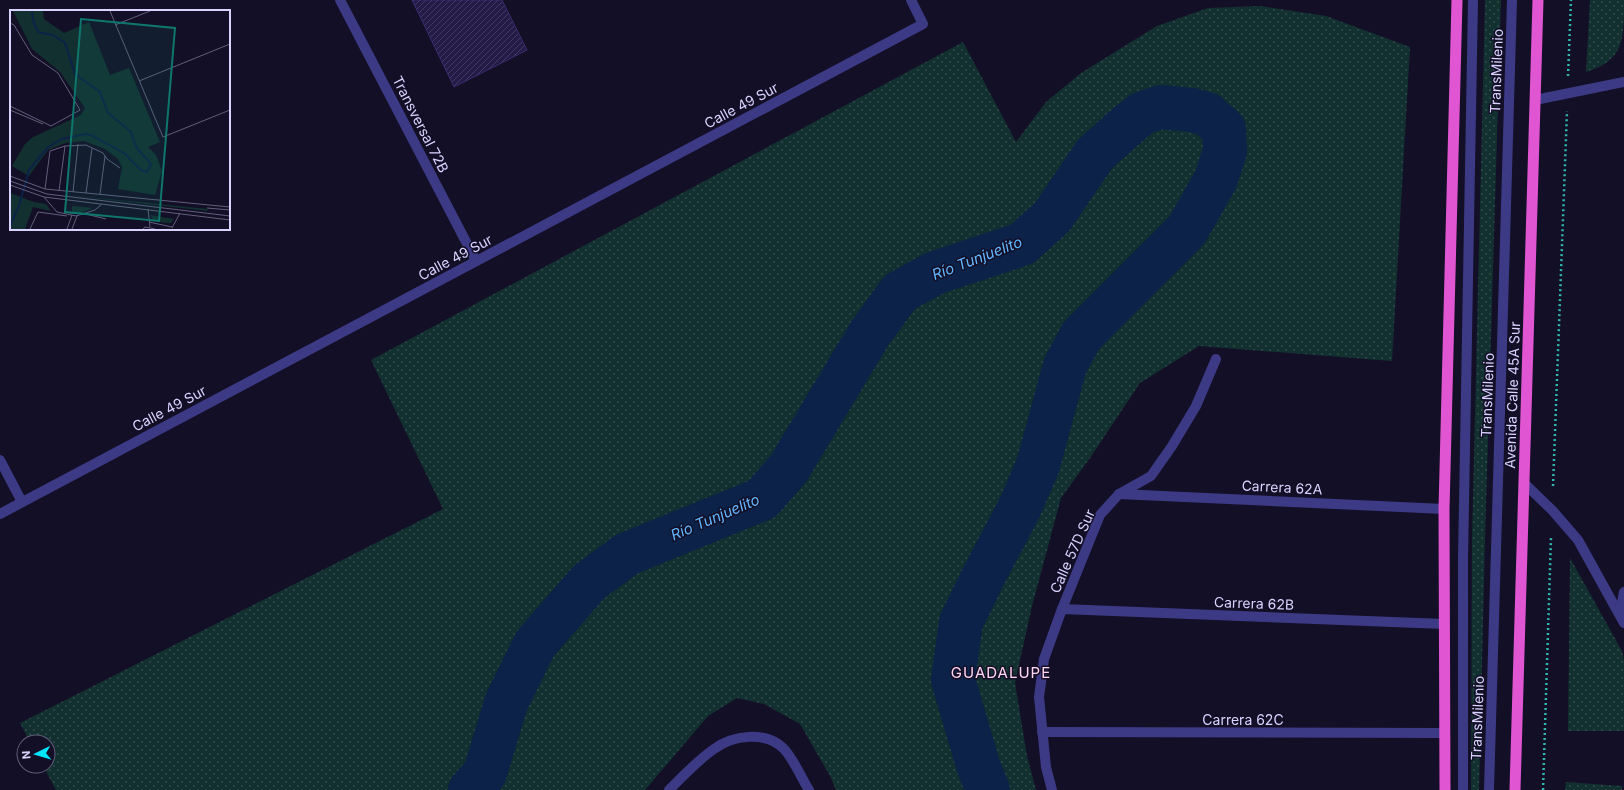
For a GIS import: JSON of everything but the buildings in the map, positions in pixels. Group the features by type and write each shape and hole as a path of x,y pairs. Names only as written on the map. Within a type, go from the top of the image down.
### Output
{"highway":[{"path":"1445,790 1444,509 1457,0"},
{"name":"Avenida Calle 45A Sur","path":"1515,790 1538,0"}],"street":[{"name":"Transversal 72B","path":"340,0 476,261"},
{"name":"Calle 49 Sur","path":"0,514 923,24 910,0"},
{"name":"TransMilenio","path":"1463,790 1463,558 1473,0"},
{"name":"TransMilenio","path":"1489,790 1512,0"},
{"path":"1536,100 1624,82"},
{"name":"Calle 57D Sur","path":"1052,790 1046,767 1039,697 1044,659 1062,609 1100,515 1119,494 1151,476 1172,446 1196,406 1216,359"},
{"path":"0,460 22,502"},
{"path":"1524,483 1552,510 1578,540 1622,618"},
{"name":"Carrera 62A","path":"1119,494 1444,509"},
{"path":"1622,618 1624,592"},
{"name":"Carrera 62B","path":"1062,609 1444,624"},
{"name":"Carrera 62C","path":"1042,732 1444,733"},
{"path":"668,790 715,748 737,739 758,737 774,741 785,749 809,790"}],"path":[{"path":"1543,790 1570,0"}],"green space":[{"path":"1485,0 1501,0 1479,790 1471,790 1472,540"},
{"path":"1590,0 1624,0 1623,27 1622,38 1615,55 1599,67 1586,72"},
{"path":"1260,6 1326,16 1410,47 1392,361 1199,346 1140,383 1090,458 1061,498 1032,606 1015,683 1027,756 1036,790 836,790 830,776 800,724 764,704 737,698 708,716 645,790 56,790 47,774 56,774 56,734 26,734 20,723 443,509 371,360 963,42 1016,142 1046,102 1081,73 1157,26 1208,8"},
{"path":"1570,558 1622,651 1624,660 1624,731 1568,731"},
{"path":"1566,782 1622,786 1622,790 1565,790"}],"waterway":[{"name":"Río Tunjuelito","path":"470,790 485,773 506,703 535,644 589,582 627,554 762,499 789,468 870,333 900,292 935,273 1022,244 1052,217 1095,154 1143,113 1161,107 1192,110 1207,114 1224,129 1225,151 1216,179 1187,230 1081,336 1065,366 1038,465 1020,507 961,622 953,680 979,768 988,790"}],"district":[{"name":"GUADALUPE","path":"1001,672"}]}
